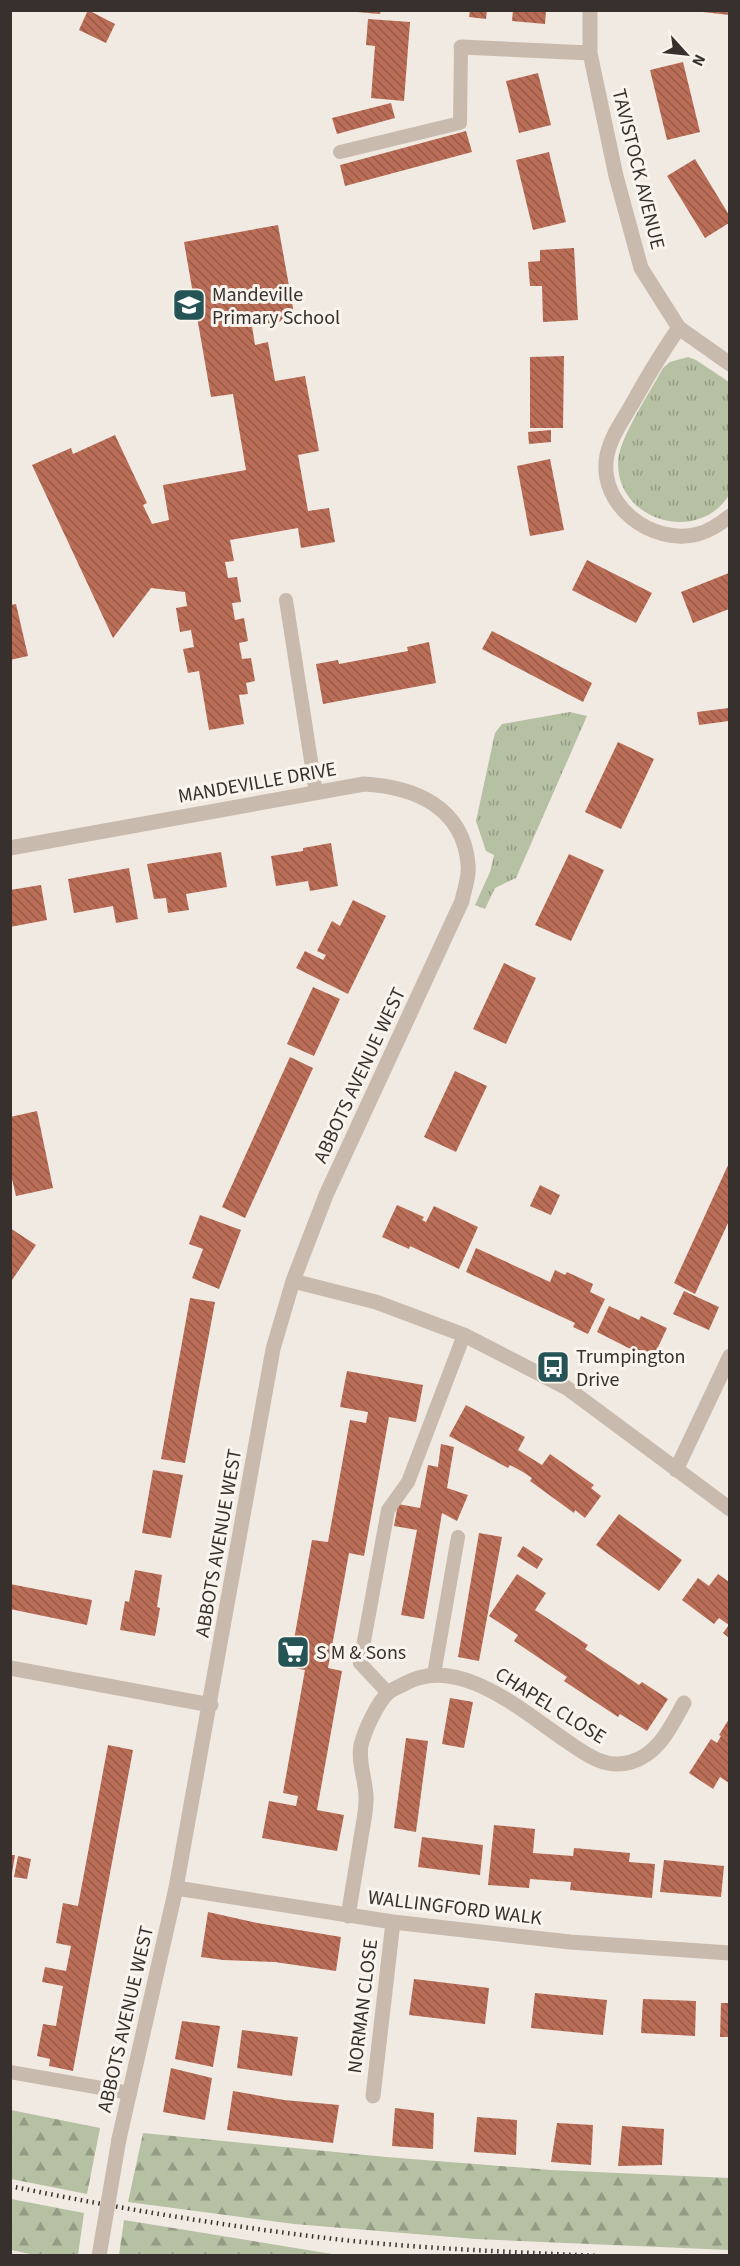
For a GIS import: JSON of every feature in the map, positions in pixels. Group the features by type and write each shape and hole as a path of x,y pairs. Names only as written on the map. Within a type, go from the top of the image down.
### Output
{"street":[{"name":"TAVISTOCK AVENUE","path":"590,10 590,52 616,176 641,268 679,328 729,364"},
{"path":"461,47 590,52"},
{"path":"679,328 659,357 615,432 607,455 606,473 613,496 627,513 640,525 659,534 697,534 713,528 729,516"},
{"name":"MANDEVILLE DRIVE","path":"10,848 364,784 390,785 417,794 440,809 458,826 469,866"},
{"name":"ABBOTS AVENUE WEST","path":"99,2256 119,2139 176,1888 211,1705 273,1349 293,1281 326,1195 462,901 469,866"},
{"path":"293,1281 376,1302 464,1335 567,1388 729,1509"},
{"path":"676,1470 729,1356"},
{"path":"10,1668 211,1705"},
{"name":"CHAPEL CLOSE","path":"348,1916 366,1794 361,1769 361,1746 371,1719 388,1693 409,1681 434,1674 460,1677 490,1690 593,1759 615,1765 632,1762 650,1753 662,1739 684,1703"},
{"name":"WALLINGFORD WALK","path":"176,1888 393,1922 570,1942 729,1953"},
{"name":"NORMAN CLOSE","path":"373,2096 393,1922"}],"lane":[{"path":"340,152 460,123 461,47"},
{"path":"286,600 316,793"},
{"path":"388,1693 360,1663 388,1510 408,1482 464,1335"},
{"path":"434,1674 458,1537"},
{"path":"10,2072 130,2093"}],"green space":[{"path":"688,357 729,382 729,495 716,510 699,519 681,522 662,520 645,512 631,500 622,483 618,463 619,453 629,428 663,368 670,362"},
{"path":"570,712 587,716 516,878 495,888 485,909 475,905 490,872 494,855 486,851 476,821 495,733 502,724"},
{"path":"11,2110 100,2128 87,2194 11,2179"},
{"path":"143,2133 386,2157 551,2170 729,2178 729,2250 476,2239 294,2224 128,2202"},
{"path":"11,2199 84,2213 78,2255 35,2255 11,2250"},
{"path":"124,2220 338,2255 119,2255"}],"building":[{"path":"88,10 115,24 106,43 79,30"},
{"path":"357,10 381,10 380,14 357,12"},
{"path":"470,10 487,10 486,19 469,17"},
{"path":"513,10 546,10 545,24 512,21"},
{"path":"703,10 729,10 729,15 703,12"},
{"path":"368,19 410,22 404,101 371,98 375,46 366,45"},
{"path":"683,62 700,132 667,140 650,70"},
{"path":"538,73 551,125 519,133 506,81"},
{"path":"391,103 395,118 337,134 332,118"},
{"path":"466,131 472,152 345,186 340,165"},
{"path":"549,152 566,222 533,230 516,160"},
{"path":"695,159 729,215 729,223 705,238 667,176"},
{"path":"278,225 295,319 252,326 255,345 268,342 275,381 305,376 319,451 298,455 308,511 329,508 335,542 301,548 298,528 230,540 234,561 225,562 228,578 237,577 241,602 232,603 235,620 244,618 248,641 239,643 242,659 251,658 255,681 246,683 248,694 239,695 244,724 209,730 199,671 188,673 183,649 194,647 191,630 180,632 176,608 187,606 185,592 151,588 113,638 32,465 71,448 73,454 115,435 147,503 143,505 152,524 169,520 163,485 246,470 233,394 211,397 184,242"},
{"path":"574,248 578,320 543,322 542,286 530,286 528,262 540,261 540,250"},
{"path":"564,356 563,428 530,428 530,357"},
{"path":"551,430 551,442 529,444 528,432"},
{"path":"550,459 564,530 530,536 517,466"},
{"path":"587,560 652,593 636,623 572,590"},
{"path":"729,573 729,609 693,623 681,592"},
{"path":"16,604 28,656 10,660 10,605"},
{"path":"492,631 592,683 583,702 482,649"},
{"path":"429,642 436,683 323,704 316,664 338,660 339,664 408,651 407,647"},
{"path":"729,708 729,721 699,725 697,712"},
{"path":"618,742 654,759 621,829 585,812"},
{"path":"331,843 338,886 310,891 308,881 276,886 271,856 303,851 303,848"},
{"path":"221,852 227,887 186,894 189,910 168,913 166,898 154,899 147,864"},
{"path":"569,854 604,870 571,941 535,925"},
{"path":"129,868 138,919 116,923 113,906 74,913 68,879"},
{"path":"41,885 47,920 10,927 10,890"},
{"path":"353,900 386,916 348,994 296,968 305,951 323,960 326,955 317,951 332,921 340,926"},
{"path":"504,963 536,978 506,1044 473,1029"},
{"path":"313,987 340,999 314,1056 287,1044"},
{"path":"290,1057 313,1068 245,1218 222,1207"},
{"path":"455,1071 487,1086 456,1152 424,1137"},
{"path":"37,1111 53,1188 16,1196 10,1171 10,1117"},
{"path":"729,1163 729,1221 695,1294 674,1283"},
{"path":"540,1185 560,1195 551,1215 530,1206"},
{"path":"397,1205 424,1217 422,1220 426,1222 434,1206 478,1227 459,1269 410,1246 409,1249 382,1237"},
{"path":"200,1215 241,1230 219,1289 192,1278 203,1249 189,1244"},
{"path":"10,1228 36,1245 10,1283"},
{"path":"476,1248 550,1282 555,1270 565,1275 567,1272 593,1284 590,1292 605,1299 588,1334 573,1327 575,1323 466,1272"},
{"path":"684,1291 719,1307 709,1330 673,1314"},
{"path":"190,1298 215,1302 185,1463 161,1459"},
{"path":"609,1306 639,1320 641,1316 667,1328 652,1360 597,1332"},
{"path":"347,1371 423,1385 416,1422 389,1417 364,1556 349,1553 328,1668 342,1671 317,1810 344,1815 337,1851 262,1838 269,1801 296,1806 298,1796 283,1793 305,1670 289,1667 312,1540 328,1542 350,1420 366,1423 368,1412 340,1407"},
{"path":"466,1405 525,1437 518,1450 542,1465 550,1454 594,1485 591,1488 601,1496 585,1518 575,1510 574,1513 530,1481 532,1478 523,1472 510,1465 508,1468 449,1436"},
{"path":"441,1444 454,1447 447,1488 468,1495 457,1521 442,1513 424,1619 401,1615 417,1530 394,1526 398,1504 420,1508 428,1465 438,1467"},
{"path":"153,1470 183,1475 171,1538 142,1533"},
{"path":"619,1514 682,1560 659,1591 596,1545"},
{"path":"479,1533 502,1537 479,1661 458,1657"},
{"path":"523,1546 543,1559 537,1569 517,1556"},
{"path":"135,1570 162,1575 155,1636 120,1630 125,1601 129,1602"},
{"path":"517,1574 546,1593 535,1610 588,1645 585,1649 639,1685 642,1682 668,1699 647,1731 620,1714 618,1717 564,1681 567,1677 514,1641 518,1635 489,1616"},
{"path":"718,1574 729,1582 729,1625 719,1618 714,1624 682,1600 698,1578 709,1586"},
{"path":"10,1584 92,1600 87,1625 10,1609"},
{"path":"729,1625 729,1638 723,1633"},
{"path":"450,1698 473,1702 464,1748 442,1744"},
{"path":"729,1719 729,1783 720,1777 713,1789 689,1773 711,1739 717,1743"},
{"path":"406,1738 428,1741 416,1832 394,1828"},
{"path":"108,1745 133,1750 73,2071 49,2066 50,2059 37,2056 43,2024 56,2026 63,1986 42,1982 45,1967 66,1971 71,1946 56,1943 63,1903 78,1906"},
{"path":"494,1825 535,1829 533,1853 573,1856 574,1848 630,1853 629,1862 655,1864 652,1898 570,1890 571,1882 530,1879 529,1888 488,1885"},
{"path":"422,1837 483,1845 480,1875 418,1867"},
{"path":"10,1855 15,1855 12,1873 10,1873"},
{"path":"18,1856 31,1859 27,1879 14,1877"},
{"path":"664,1860 724,1866 721,1897 660,1892"},
{"path":"208,1912 341,1937 336,1971 275,1962 201,1957"},
{"path":"414,1979 489,1988 485,2024 409,2015"},
{"path":"535,1993 607,2000 603,2035 531,2028"},
{"path":"643,1999 696,2001 695,2036 641,2033"},
{"path":"721,2003 729,2003 729,2037 720,2037"},
{"path":"182,2021 220,2026 213,2067 175,2059"},
{"path":"242,2030 298,2037 292,2076 237,2068"},
{"path":"171,2068 212,2078 205,2120 163,2112"},
{"path":"233,2091 284,2100 339,2105 333,2143 227,2130"},
{"path":"395,2108 434,2113 433,2149 392,2146"},
{"path":"477,2117 517,2120 516,2155 474,2152"},
{"path":"557,2123 593,2125 591,2165 551,2162"},
{"path":"622,2126 664,2129 662,2165 618,2166"}],"railway":[{"path":"10,2186 176,2217 343,2240 439,2248 598,2256"}],"place":[{"name":"Mandeville Primary School","path":"189,305"},
{"name":"Trumpington Drive","path":"553,1367"},
{"name":"S M & Sons","path":"293,1652"}]}
